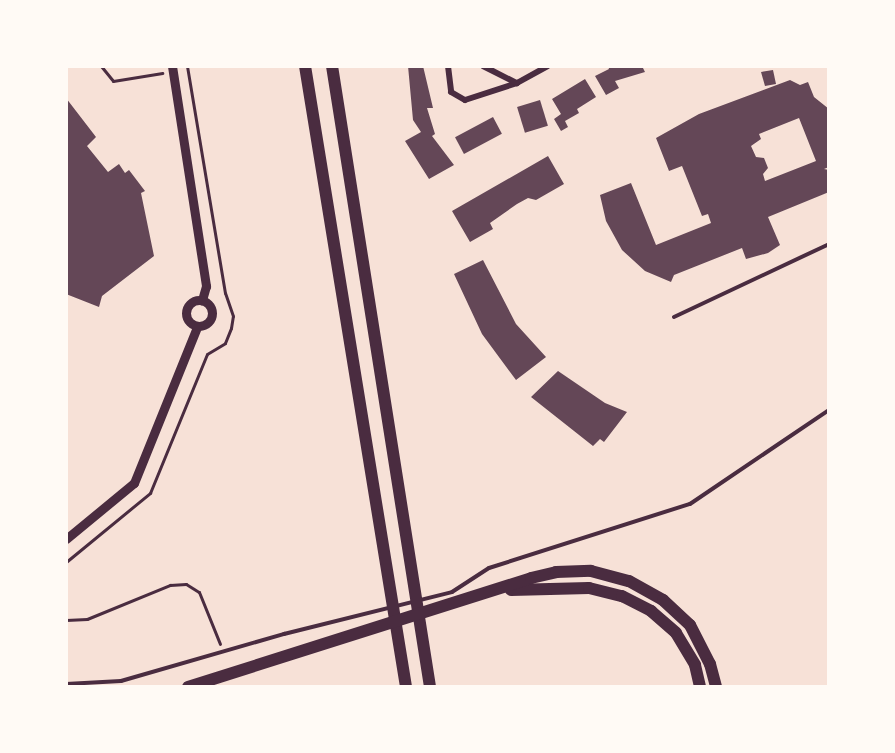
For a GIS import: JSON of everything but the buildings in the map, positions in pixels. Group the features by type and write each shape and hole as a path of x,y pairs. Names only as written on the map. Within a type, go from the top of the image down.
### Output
{"highway":[{"path":"305,66 406,687"},
{"path":"332,66 430,687"},
{"path":"188,687 556,572 591,572 629,581 663,600 690,625 710,664 716,687"},
{"path":"498,591 589,588 622,596 651,611 676,633 695,665 700,687"},
{"path":"424,649 438,687"}],"street":[{"path":"448,66 452,92 465,100 518,83 548,66"},
{"path":"483,66 518,83"},
{"path":"172,69 206,285 202,300"},
{"path":"202,300 211,307 212,316 208,324 197,327 188,321 186,308 192,302 202,300"},
{"path":"66,539 134,483 197,327"}],"lane":[{"path":"674,317 829,244"},
{"path":"66,684 122,681 222,651 452,591 489,568 690,504 829,410"}],"path":[{"path":"101,66 113,81 172,69 188,70"},
{"path":"66,620 87,619 170,585 186,584 199,592 222,651"}]}
